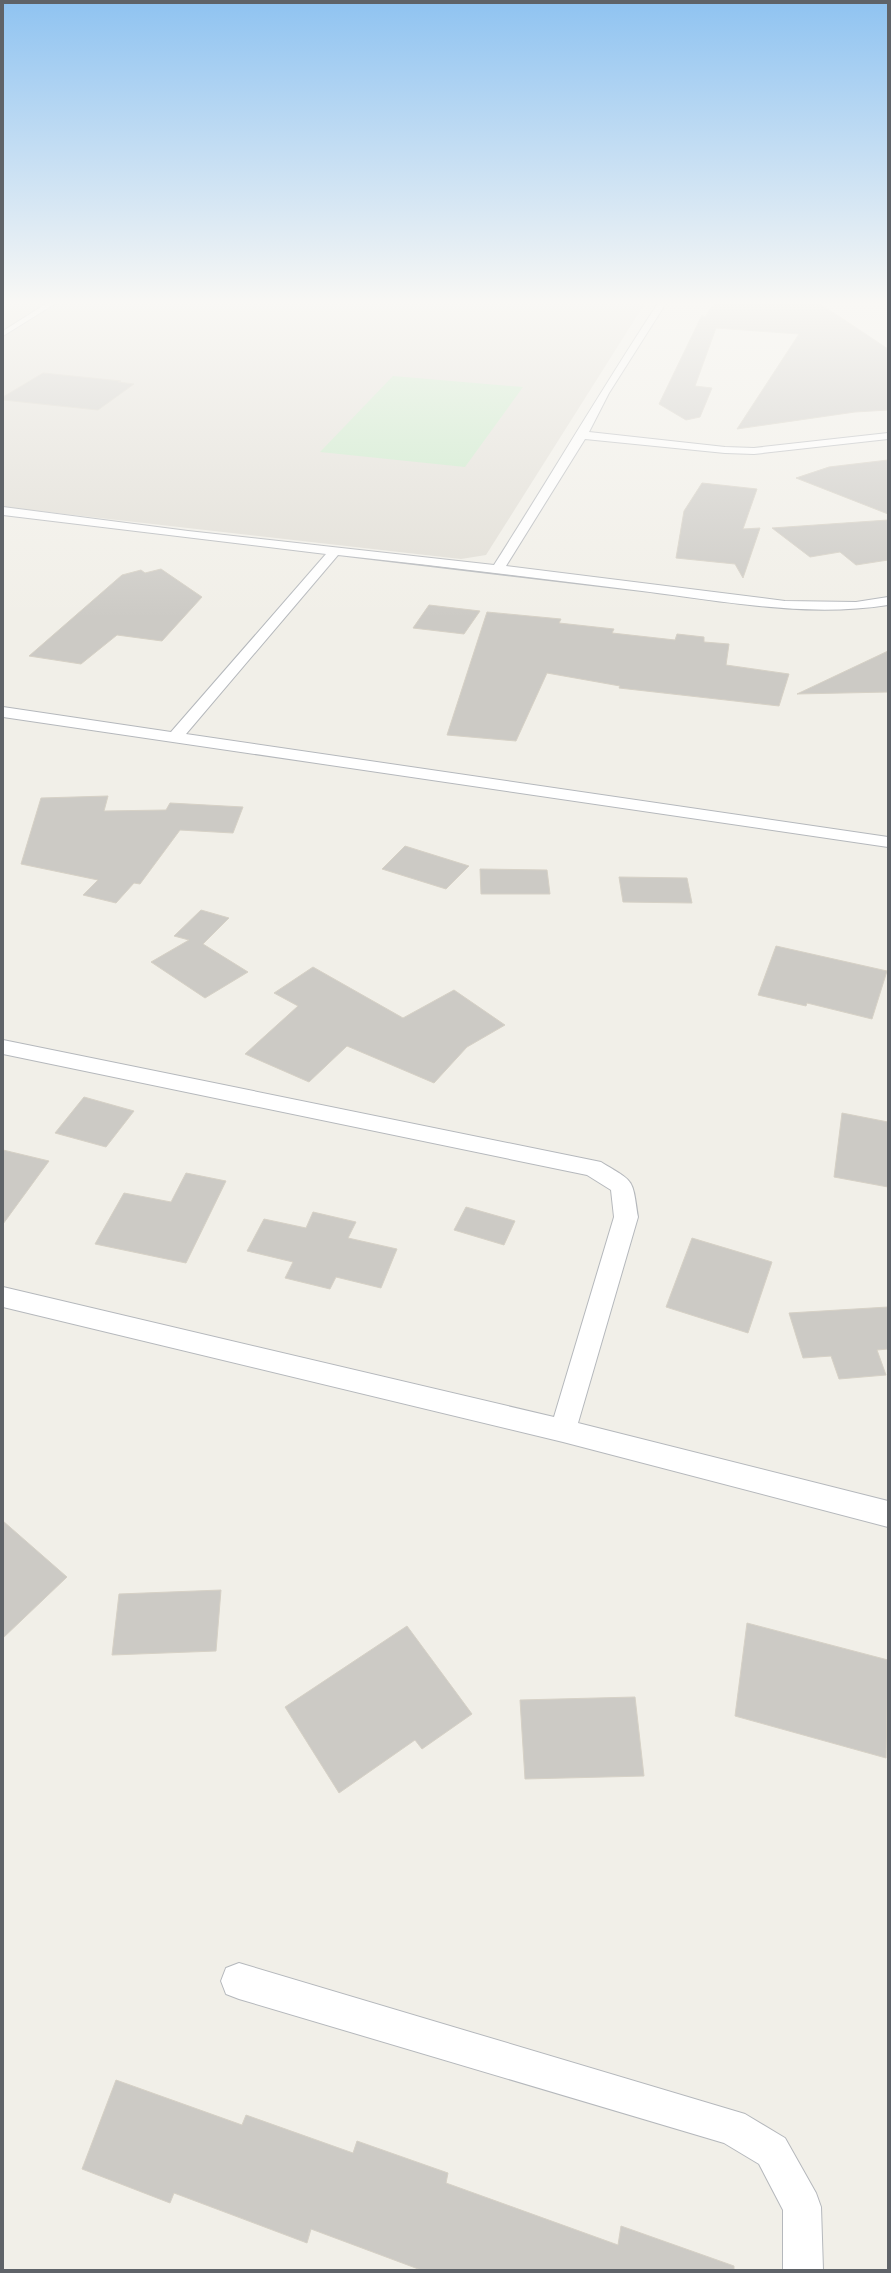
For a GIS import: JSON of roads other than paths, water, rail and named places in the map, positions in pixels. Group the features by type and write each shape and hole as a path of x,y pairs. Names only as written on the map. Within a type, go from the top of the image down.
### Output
{"street":[{"path":"498,569 582,435 598,406"},
{"path":"582,435 725,450 754,451 888,436"},
{"path":"3,511 498,569 785,605 856,606 888,601"},
{"path":"175,737 335,551"},
{"path":"3,712 888,842"},
{"path":"3,1047 593,1168 622,1186 626,1217 563,1431"},
{"path":"3,1297 563,1431 888,1514"},
{"path":"239,1981 732,2127 772,2151 802,2207 803,2270"}]}
